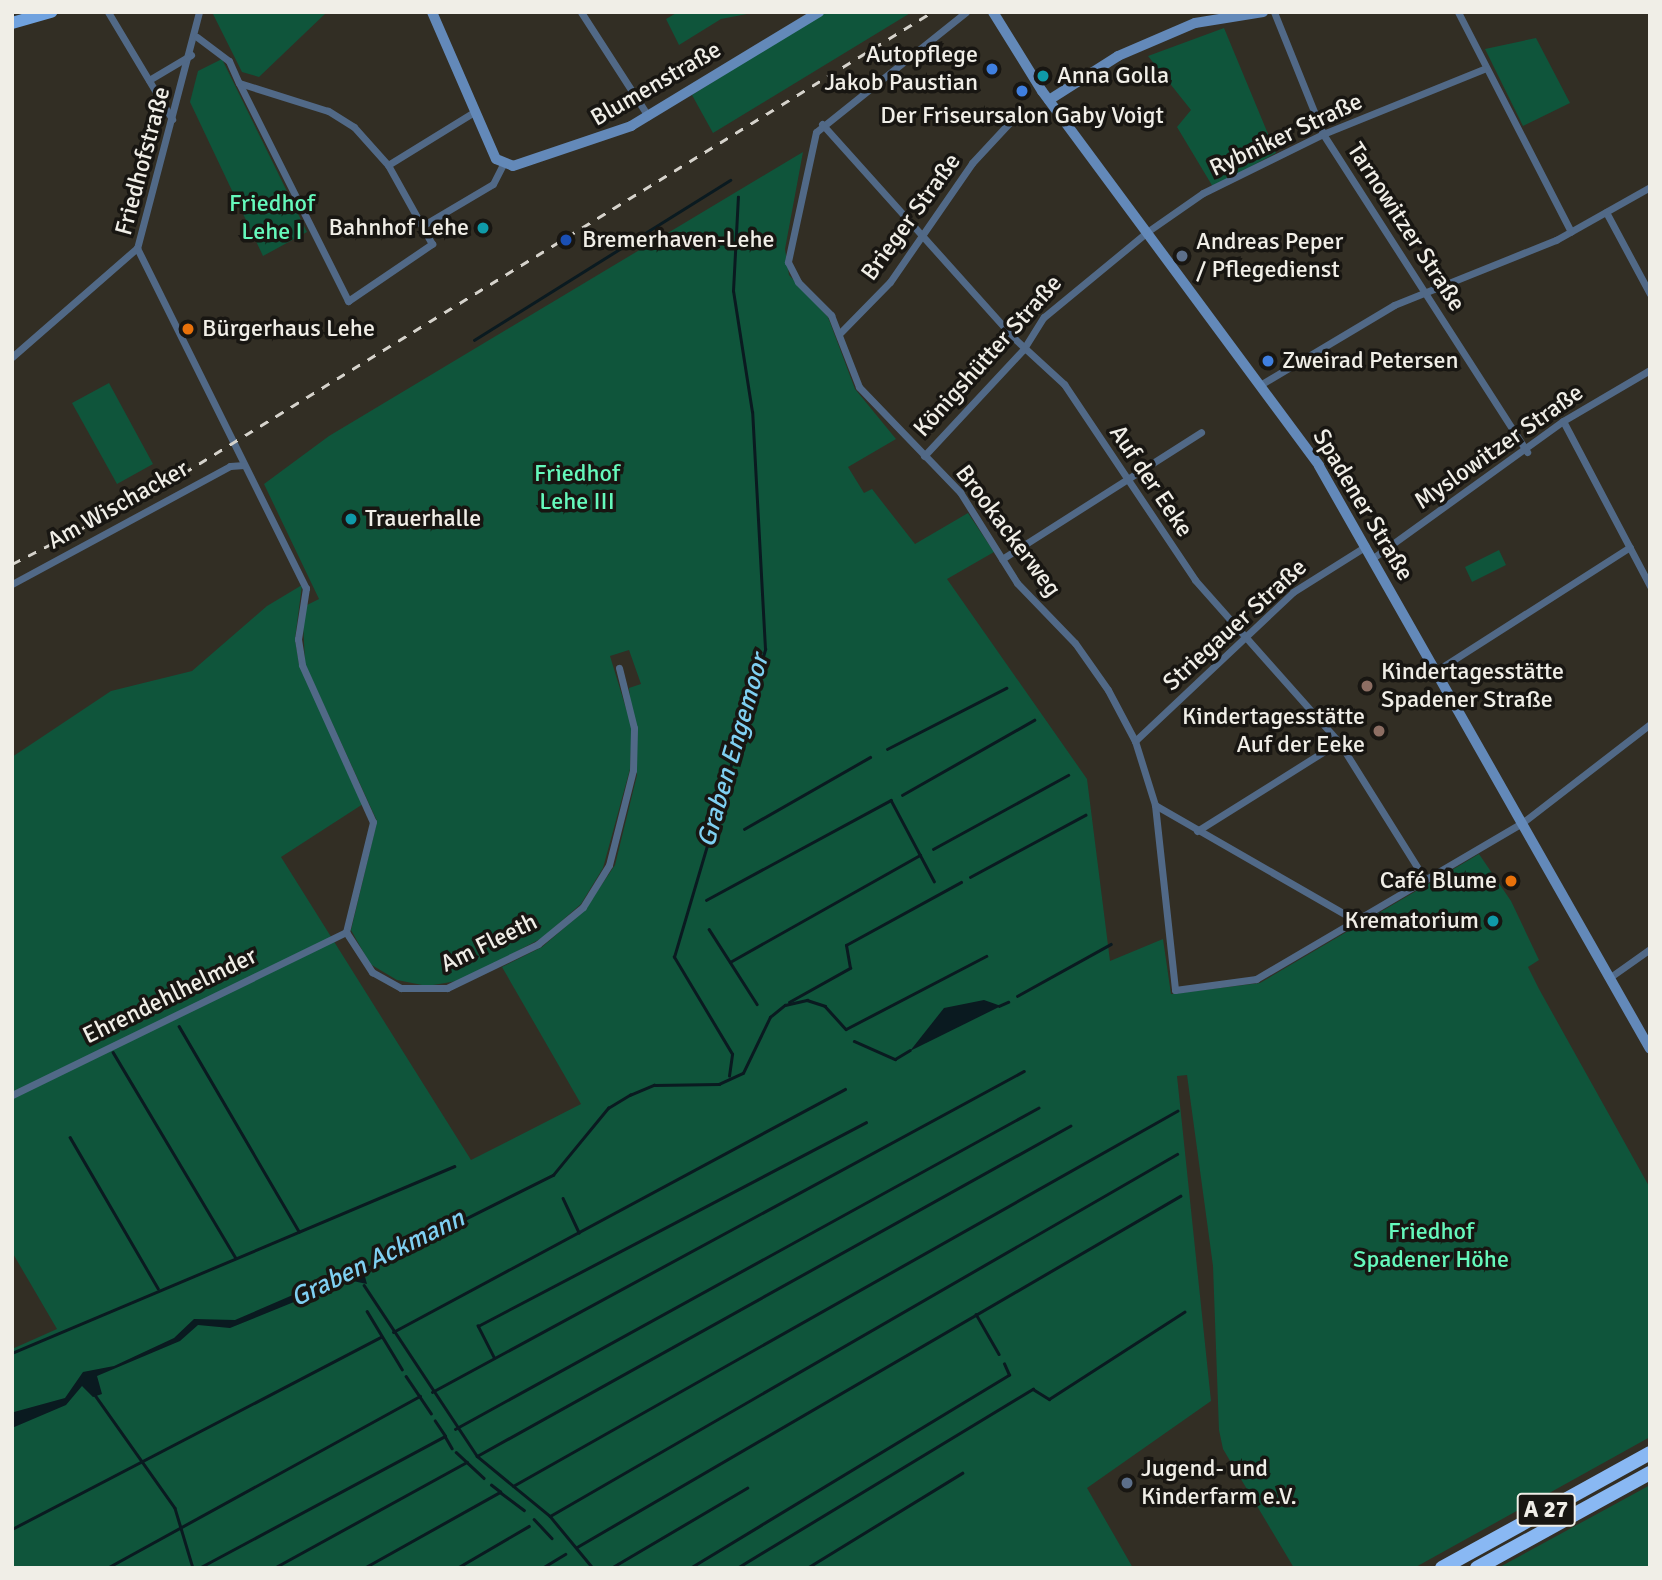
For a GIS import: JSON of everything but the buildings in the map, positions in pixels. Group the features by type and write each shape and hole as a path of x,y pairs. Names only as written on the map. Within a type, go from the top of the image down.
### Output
{"highway":[{"name":"A 27","path":"1442,1568 1650,1453"},
{"name":"A 27","path":"1477,1568 1650,1473"}],"main road":[{"path":"12,23 51,12"}],"street":[{"path":"108,12 172,119"},
{"name":"Friedhofstraße","path":"199,12 197,37 137,248 244,465"},
{"path":"422,226 493,184 503,164 474,112 432,12"},
{"path":"582,12 648,116"},
{"name":"Blumenstraße","path":"503,164 594,144 648,116 819,12"},
{"path":"822,124 967,12"},
{"name":"Spadener Straße","path":"993,12 1049,100 1319,466 1650,1049"},
{"path":"1049,100 1118,56 1184,27 1263,12"},
{"name":"Tarnowitzer Straße","path":"1274,12 1323,134 1527,452"},
{"path":"1458,12 1571,232"},
{"path":"197,37 216,46 239,83 348,300 432,244 388,165 340,117 239,83"},
{"path":"149,80 192,55"},
{"name":"Rybniker Straße","path":"1147,232 1203,193 1323,134 1486,68"},
{"path":"388,165 474,112"},
{"name":"Brieger Straße","path":"840,333 890,282 972,163 1011,121"},
{"name":"Auf der Eeke","path":"822,124 922,237 1064,384 1195,580 1339,742 1424,878"},
{"name":"Brookackerweg","path":"822,124 803,172 788,262 840,333 859,387 960,492 1002,559 1074,643 1135,740 1155,805 1175,989 1256,979 1355,920"},
{"path":"1260,385 1426,293 1571,232 1650,187"},
{"path":"1606,212 1650,294"},
{"name":"Königshütter Straße","path":"924,456 1026,346 1044,317 1085,278 1147,232"},
{"path":"12,357 137,248"},
{"name":"Myslowitzer Straße","path":"1373,558 1527,452 1563,421 1650,370"},
{"path":"1563,421 1650,586"},
{"path":"1002,559 1201,432"},
{"path":"244,465 306,587 298,639 302,665 373,821 346,932"},
{"name":"Am Wischacker","path":"12,584 230,466 244,465"},
{"name":"Striegauer Straße","path":"1135,740 1293,593 1366,546"},
{"path":"1436,671 1630,547"},
{"name":"Am Fleeth","path":"346,932 372,972 401,988 427,990 466,982 502,963 583,907 609,865 633,770 634,727 619,668"},
{"path":"1155,805 1355,920 1522,823 1650,724"},
{"path":"1197,831 1339,742"},
{"name":"Ehrendehlhelmder","path":"12,1095 346,932"},
{"path":"1609,978 1650,949"}],"green space":[{"path":"212,12 327,12 259,77 242,72"},
{"path":"678,12 747,14 721,19 679,45 666,19"},
{"path":"824,12 912,12 713,133 692,95"},
{"path":"1224,28 1276,153 1213,187 1177,127 1191,110 1148,56"},
{"path":"1536,38 1570,103 1523,126 1485,49"},
{"name":"Friedhof Lehe I","path":"222,59 307,232 263,256 190,102 198,71"},
{"path":"803,152 785,249 789,275 828,317 855,389 896,439 848,467 864,493 872,489 915,544 968,513 994,552 947,579 1087,779 1110,961 1163,939 1171,994 1260,983 1479,854 1511,901 1539,960 1528,967 1539,989 1650,1188 1650,1437 1414,1568 1294,1568 1223,1449 1219,1430 1213,1266 1187,1075 1177,1076 1211,1401 1087,1488 1133,1568 12,1568 12,1349 57,1329 12,1252 12,757 111,691 192,671 267,606 302,585 295,639 299,664 363,804 281,857 471,1160 581,1104 502,967 542,947 584,911 615,865 637,775 629,688 641,684 629,650 610,656 632,728 630,769 603,868 581,904 542,938 463,980 427,986 397,980 370,964 351,930 377,821 305,664 303,621 307,605 319,599 264,484 329,436"},
{"path":"109,383 153,464 117,484 72,403"},
{"path":"1499,550 1506,565 1472,582 1465,567"},
{"path":"1650,1485 1650,1568 1498,1568 1641,1490"}],"shaded area":[{"path":"984,1000 1001,1006 910,1051 944,1008"},
{"path":"353,1269 364,1273 367,1284 348,1280 230,1328 198,1325 180,1341 97,1376 102,1394 93,1397 82,1386 66,1405 12,1428 14,1412 65,1398 83,1372 114,1366 174,1338 194,1319 235,1320"}],"waterway":[{"path":"474,340 730,180"},
{"name":"Graben Engemoor","path":"729,1076 732,1054 674,957 765,649 752,412 733,291 738,197"},
{"path":"887,749 1006,688"},
{"path":"902,795 1034,720"},
{"path":"744,829 870,757"},
{"path":"933,849 1068,775"},
{"path":"706,900 891,800 934,881"},
{"path":"970,877 1085,815"},
{"path":"730,962 920,855"},
{"path":"789,1002 850,968 846,945 961,882"},
{"path":"709,929 757,1004"},
{"path":"1017,996 1111,944"},
{"name":"Graben Ackmann","path":"359,1272 553,1175 608,1108 630,1095 654,1085 719,1084 743,1073 770,1017 785,1005 807,1000 825,1006 846,1029 986,956"},
{"path":"999,1006 1008,1002"},
{"path":"179,1026 299,1231"},
{"path":"854,1041 895,1059 910,1050"},
{"path":"113,1052 235,1257"},
{"path":"432,1392 1024,1071"},
{"path":"393,1332 845,1089"},
{"path":"455,1429 1038,1108"},
{"path":"513,1486 1177,1111"},
{"path":"494,1358 478,1326 866,1122"},
{"path":"477,1456 1070,1126"},
{"path":"70,1137 158,1288"},
{"path":"550,1516 1177,1154"},
{"path":"12,1353 454,1166"},
{"path":"577,1547 1180,1196"},
{"path":"563,1198 579,1232"},
{"path":"364,1285 477,1456 550,1516 593,1568"},
{"path":"367,1311 402,1369"},
{"path":"737,1568 1033,1389 1049,1399 1184,1312"},
{"path":"976,1314 999,1354"},
{"path":"12,1529 381,1337"},
{"path":"690,1568 1009,1375 1004,1364"},
{"path":"406,1376 431,1413"},
{"path":"95,1395 175,1508 193,1568"},
{"path":"107,1568 420,1396"},
{"path":"199,1568 445,1436 435,1421"},
{"path":"445,1436 452,1448"},
{"path":"456,1452 484,1478"},
{"path":"274,1568 467,1462"},
{"path":"807,1568 962,1473"},
{"path":"364,1568 500,1492 491,1485"},
{"path":"611,1568 747,1488"},
{"path":"500,1492 524,1510"},
{"path":"534,1519 552,1538"},
{"path":"457,1568 529,1526"},
{"path":"542,1568 565,1554"}],"railway":[{"path":"12,564 153,492 932,12"}],"place":[{"name":"Autopflege Jakob Paustian","path":"992,69"},
{"name":"Anna Golla","path":"1043,76"},
{"name":"Der Friseursalon Gaby Voigt","path":"1022,91"},
{"name":"Bahnhof Lehe","path":"483,228"},
{"name":"Bremerhaven-Lehe","path":"566,240"},
{"name":"Andreas Peper / Pflegedienst","path":"1182,256"},
{"name":"Bürgerhaus Lehe","path":"188,329"},
{"name":"Zweirad Petersen","path":"1268,361"},
{"name":"Trauerhalle","path":"351,519"},
{"name":"Kindertagesstätte Spadener Straße","path":"1367,686"},
{"name":"Kindertagesstätte Auf der Eeke","path":"1379,731"},
{"name":"Café Blume","path":"1511,881"},
{"name":"Krematorium","path":"1493,921"},
{"name":"Jugend- und Kinderfarm e.V.","path":"1127,1483"}],"park label":[{"name":"Friedhof Lehe III","path":"577,488"},
{"name":"Friedhof Spadener Höhe","path":"1431,1246"}]}
